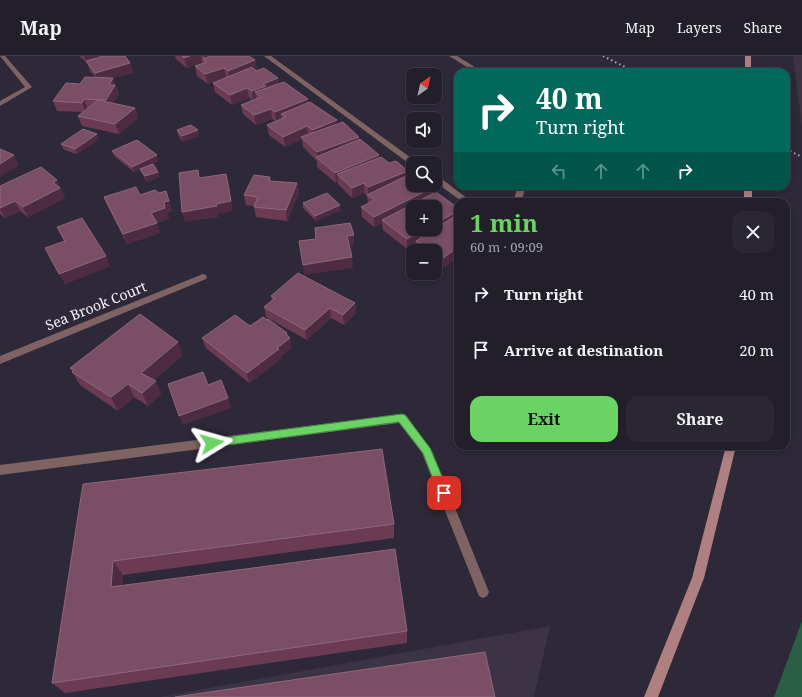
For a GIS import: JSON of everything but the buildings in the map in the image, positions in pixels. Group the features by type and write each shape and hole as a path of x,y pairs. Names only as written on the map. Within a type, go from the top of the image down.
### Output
{"main road":[{"path":"748,56 748,68"},
{"path":"651,697 698,578 730,450"}],"street":[{"path":"0,104 30,87 2,56"},
{"path":"267,56 406,157"},
{"path":"452,56 473,68"},
{"path":"442,183 462,198"},
{"name":"Sea Brook Court","path":"0,360 203,277"},
{"path":"0,470 402,418 427,451 483,592"}],"shaded area":[{"path":"793,56 802,56 802,126"},
{"path":"550,626 534,697 160,697"}],"green space":[{"path":"802,621 802,697 774,697"}],"railway":[{"path":"603,56 627,68"},
{"path":"790,151 802,157"}],"route":[{"path":"212,443 402,418 427,451 444,493"}]}
